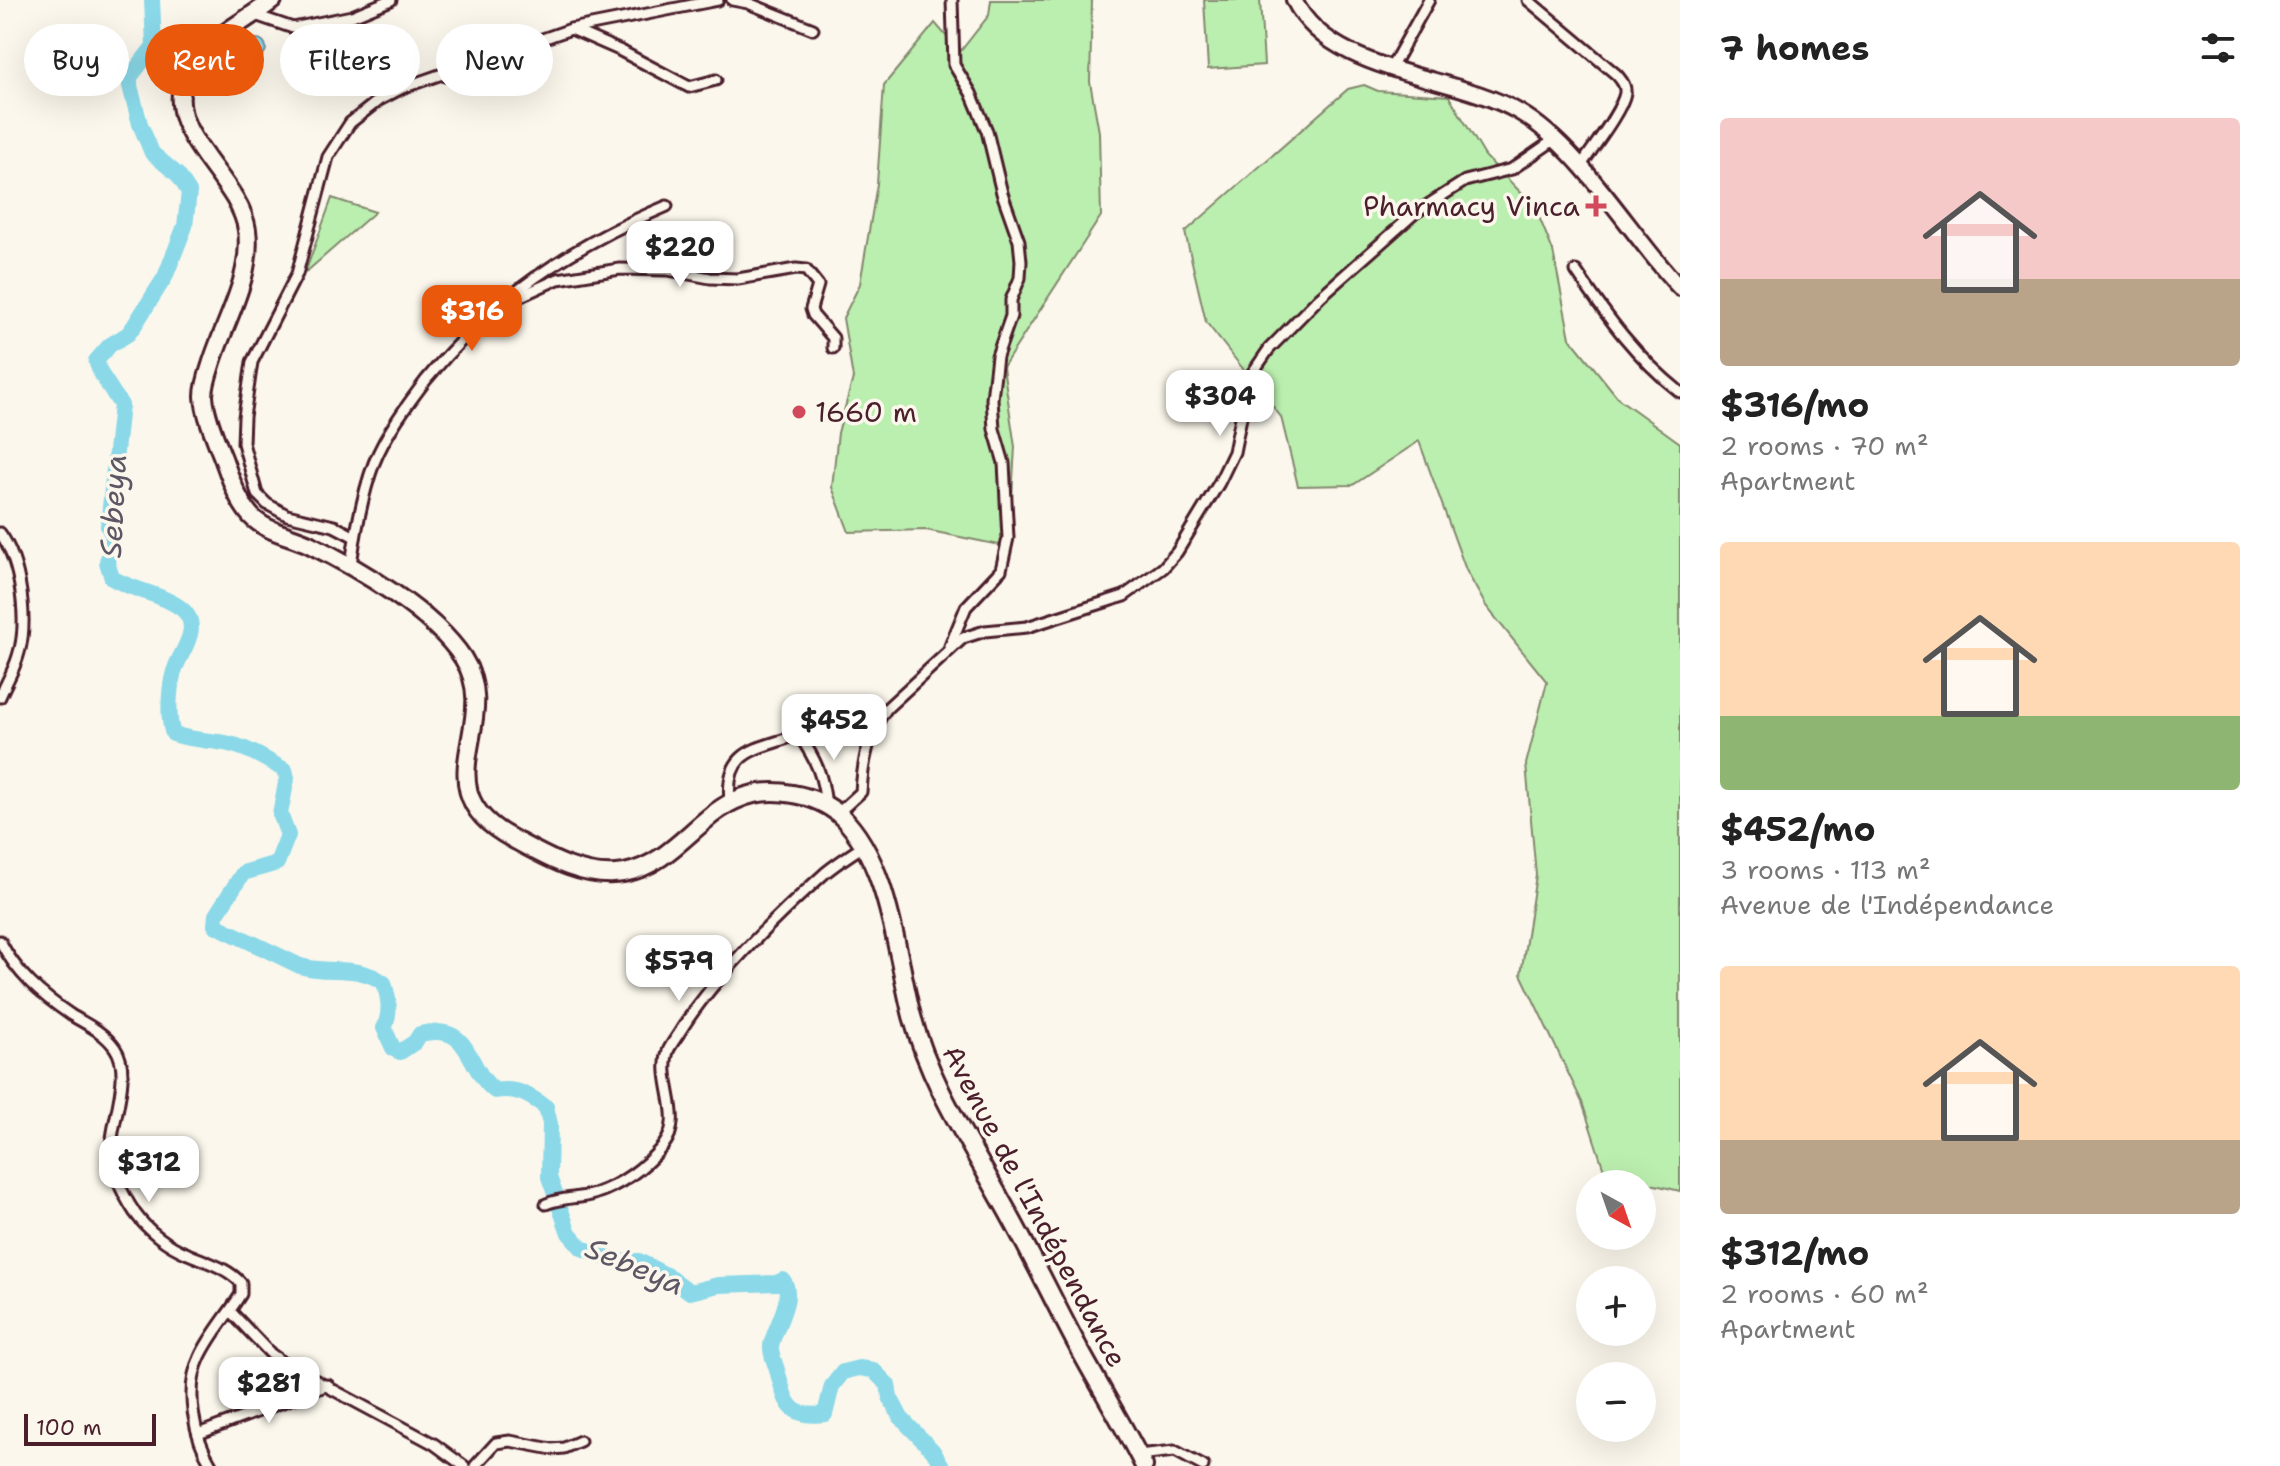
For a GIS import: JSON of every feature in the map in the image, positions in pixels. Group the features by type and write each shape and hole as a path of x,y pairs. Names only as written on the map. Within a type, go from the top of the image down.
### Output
{"highway":[{"path":"273,0 211,43 187,72 180,90 180,105 189,131 240,208 247,228 247,252 240,289 219,340 204,397 221,454 251,516 266,528 351,564 393,593 458,651 471,672 477,703 467,750 466,792 485,819 505,835 573,869 618,875 643,868 730,801 758,792 776,790 810,797 832,809"},
{"name":"Avenue de l'Indépendance","path":"832,809 865,845 876,871 912,1014 930,1069 955,1121 1001,1199 1141,1461"}],"main road":[{"path":"1294,0 1321,35 1342,47 1391,68 1479,95 1516,110 1554,140 1580,167 1680,288"}],"street":[{"path":"255,15 293,28 352,16 391,0"},
{"path":"553,36 571,29 718,0"},
{"path":"732,0 748,3 813,29"},
{"path":"949,649 966,607 1001,570 1008,538 1004,463 994,429 992,399 997,356 1011,316 1011,300 1020,278 1021,261 1019,241 1002,193 987,131 971,93 954,65 952,0"},
{"path":"1391,68 1429,0"},
{"path":"1528,0 1617,75 1624,85 1625,95 1580,167"},
{"path":"571,29 689,87 716,80"},
{"path":"355,537 334,526 287,515 267,504 257,494 243,443 252,362 297,274 328,157 338,139 350,123 379,100 402,88 436,78"},
{"path":"799,735 813,756 832,809 861,792 865,753 879,719 963,638 977,633 1027,627 1124,596 1163,568 1177,552 1224,473 1234,452 1249,378 1269,349 1320,297 1415,213 1465,181 1512,169 1554,140"},
{"path":"351,564 365,489 375,459 411,400 445,357 491,310 529,282 588,244 667,206"},
{"path":"491,310 558,279 620,269 668,270 710,278 738,279 806,270 818,285 811,309 813,315 829,331 833,348"},
{"path":"1576,271 1612,325 1642,358 1680,392"},
{"path":"0,533 17,570 22,629 19,654 0,697"},
{"path":"730,801 732,772 738,760 749,751 799,735 857,706 879,719"},
{"path":"554,1201 595,1194 627,1178 641,1169 665,1143 673,1125 665,1069 668,1050 691,1013 736,962 826,872 865,845"},
{"path":"0,941 11,964 27,982 49,1000 98,1030 116,1049 121,1085 111,1155 119,1184 141,1221 163,1240 223,1269 241,1283 241,1294 199,1358 193,1382 198,1434 212,1466"},
{"path":"230,1311 271,1354 434,1444 464,1466"},
{"path":"198,1434 328,1385"},
{"path":"475,1466 496,1443 510,1441 552,1449 580,1441"},
{"path":"1141,1461 1175,1451 1203,1466"}],"green space":[{"path":"991,0 1092,0 1090,82 1099,132 1101,216 1003,367 1015,447 1009,547 926,530 849,532 832,487 838,433 853,378 843,318 860,284 877,184 884,85 935,23 960,52 989,15"},
{"path":"1204,0 1260,0 1264,65 1208,69"},
{"path":"1364,85 1378,91 1449,96 1485,156 1535,207 1553,251 1570,338 1619,399 1680,443 1680,1191 1656,1185 1656,1170 1604,1170 1582,1102 1521,974 1536,875 1526,764 1547,682 1486,606 1466,570 1419,441 1353,485 1298,486 1281,417 1206,322 1185,232 1348,89"},
{"path":"332,198 375,212 305,273"}],"waterway":[{"name":"Sebeya","path":"152,0 154,46 130,77 130,86 152,153 178,175 189,192 185,226 165,277 128,334 110,345 96,361 121,405 108,526 113,538 107,562 112,578 174,604 188,616 191,630 170,690 173,734 233,745 285,770 287,778 280,814 288,835 277,863 243,873 216,915 215,925 300,966 363,973 384,983 388,1006 384,1028 393,1048 400,1052 415,1042 420,1034 450,1034 459,1040 485,1081 495,1091 522,1093 546,1107 550,1124 549,1177 569,1233 582,1248 616,1262 639,1261 670,1277 690,1292 718,1285 777,1283 783,1280 786,1304 771,1349 790,1406 803,1414 825,1414 832,1386 843,1372 859,1368 873,1370 888,1385 890,1397 901,1418 933,1451 942,1466"}],"place":[{"name":"Pharmacy Vinca","path":"1596,206"},
{"name":"1660 m","path":"799,412"}]}
